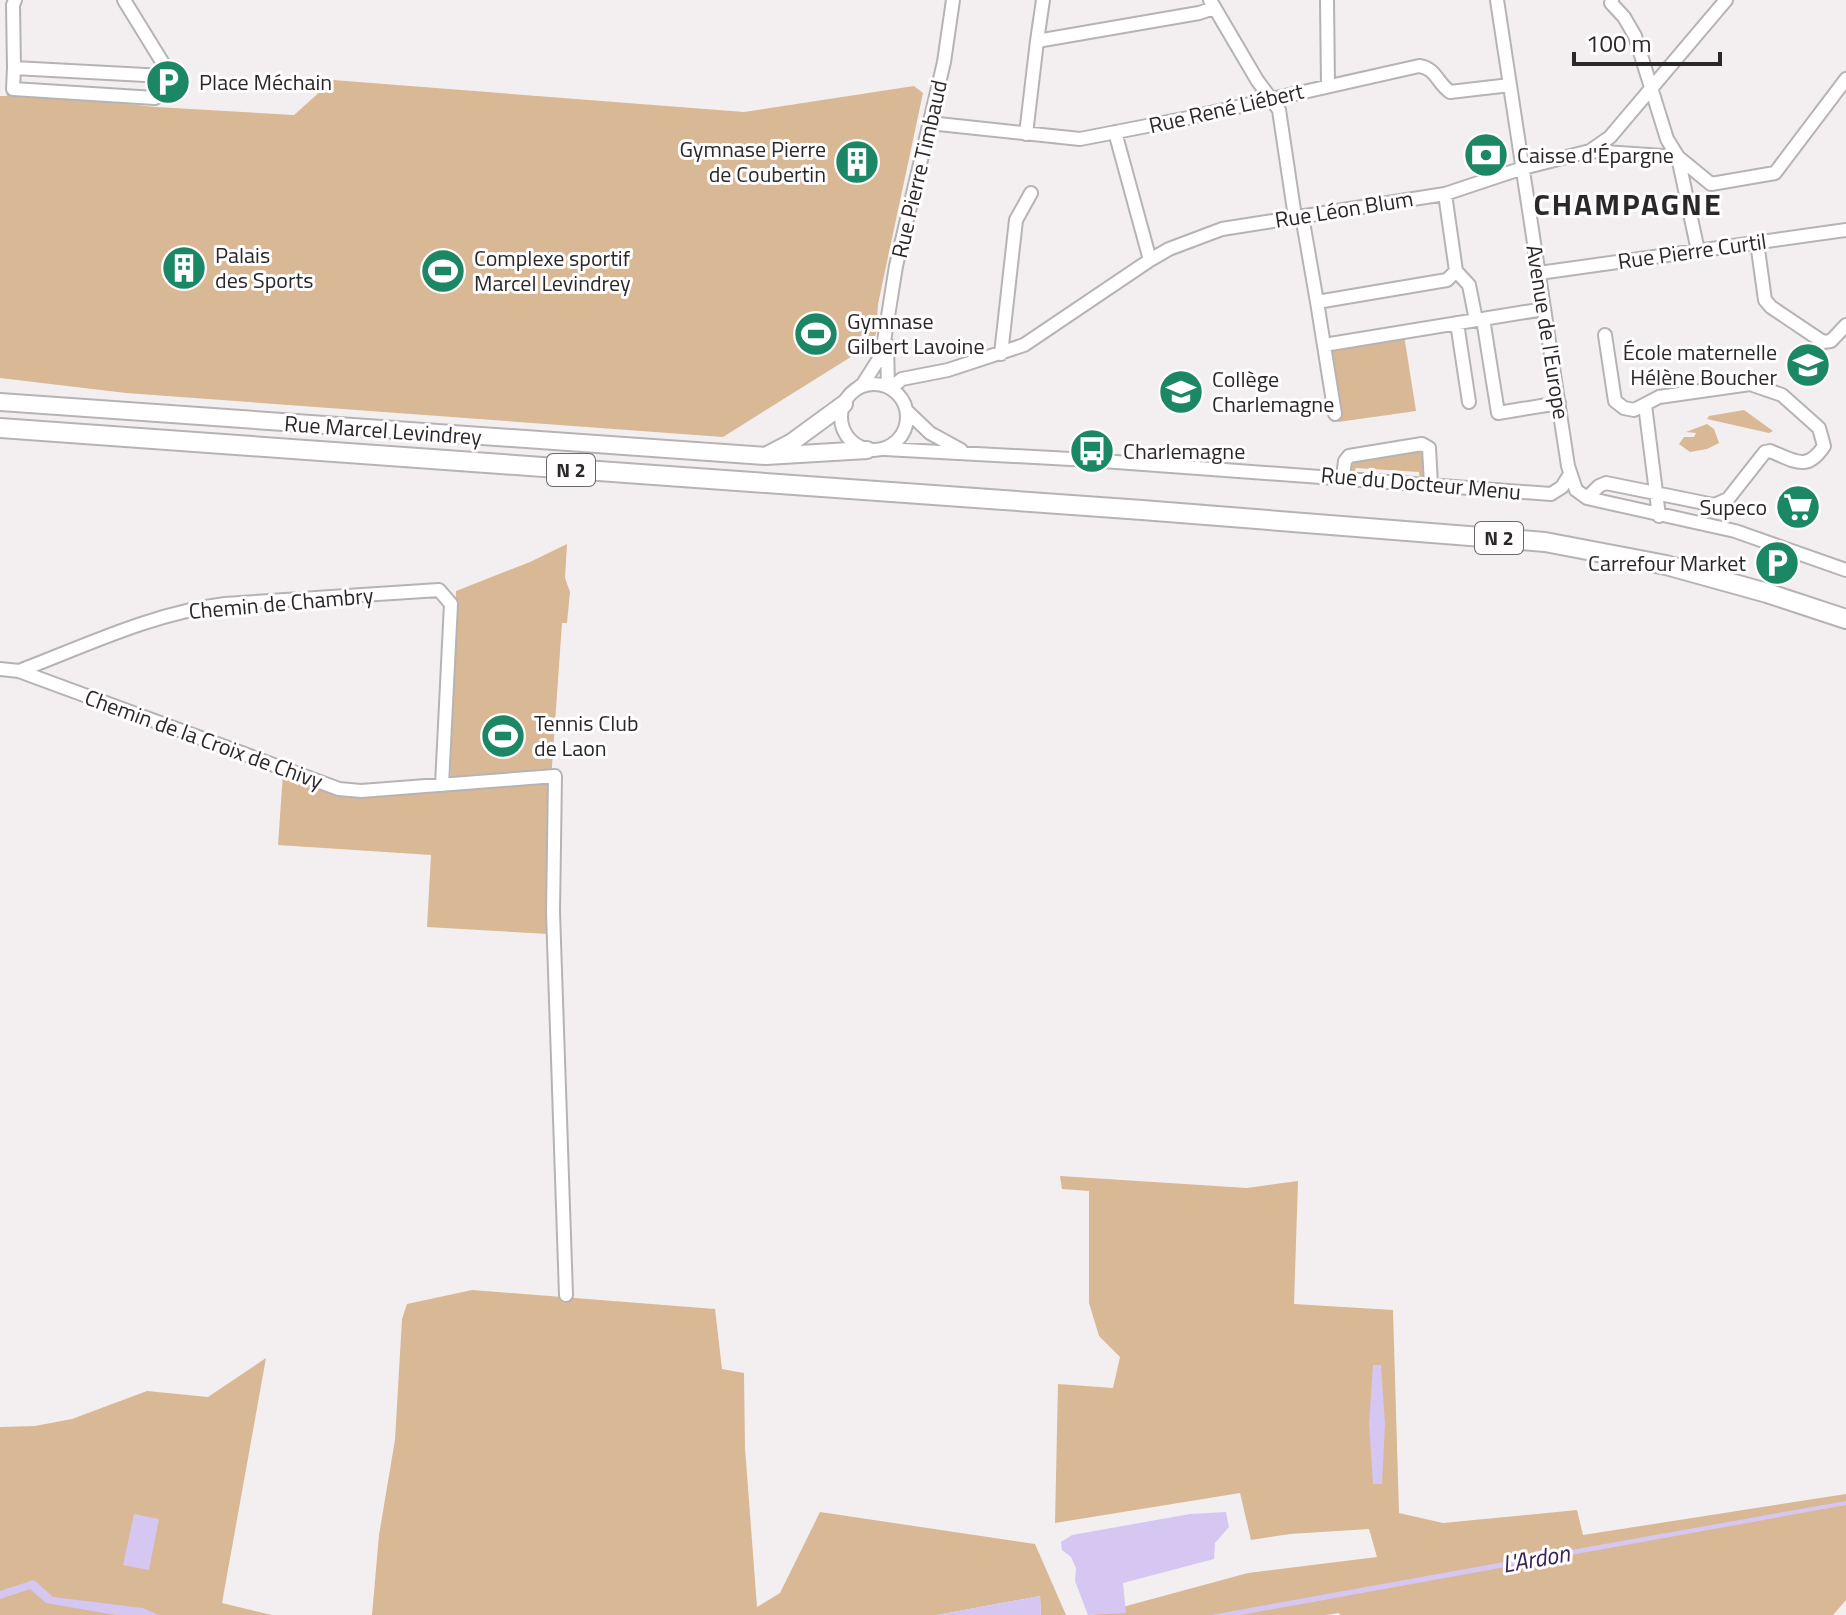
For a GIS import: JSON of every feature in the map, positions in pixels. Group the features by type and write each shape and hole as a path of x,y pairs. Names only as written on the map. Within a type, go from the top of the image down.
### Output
{"main road":[{"name":"N 2","path":"0,428 1158,511 1545,542 1666,565 1846,619"}],"street":[{"path":"15,0 13,89 155,98 163,93 164,65 124,0"},
{"name":"Rue Pierre Timbaud","path":"889,387 888,305 944,62 953,0"},
{"path":"1026,134 1043,0"},
{"path":"1327,0 1328,85"},
{"name":"Avenue de l'Europe","path":"1497,0 1570,474"},
{"path":"1612,0 1611,3 1635,36 1667,139 1678,157 1711,184 1775,173 1846,79"},
{"name":"Rue Léon Blum","path":"889,387 902,379 926,375 1024,345 1150,260 1169,249 1222,229 1445,194 1523,168 1590,151 1610,137 1726,0"},
{"path":"1037,41 1199,13 1212,4 1257,80 1279,110 1283,122 1335,414"},
{"name":"Rue René Liébert","path":"929,123 1067,139 1115,132 1419,66 1432,70 1446,89 1453,93 1510,85"},
{"path":"14,68 164,76"},
{"path":"1115,132 1150,260"},
{"path":"1590,151 1678,157"},
{"path":"1678,157 1698,251"},
{"path":"1001,354 1016,220 1031,193"},
{"path":"1445,194 1456,271 1469,285 1480,320 1498,413 1559,403"},
{"name":"Rue Pierre Curtil","path":"1539,273 1846,230"},
{"path":"1757,242 1765,300 1771,307 1823,342 1831,341 1846,327"},
{"path":"1317,302 1447,280 1456,271"},
{"path":"1324,345 1544,309"},
{"path":"1457,323 1469,402"},
{"path":"1587,498 1606,483 1714,505 1728,499 1765,452 1807,463 1824,446 1819,428 1782,395 1750,384 1659,397 1634,410 1624,408 1615,401 1605,335"},
{"name":"Rue Pierre Timbaud","path":"858,388 876,365 886,337"},
{"path":"889,358 895,368 905,374 926,375"},
{"path":"844,404 841,413 850,441 867,450 885,449 894,445 906,431 909,391 926,375"},
{"path":"766,456 792,442 844,404 858,388 873,384 889,387 900,396 907,409"},
{"name":"Rue Marcel Levindrey","path":"0,402 766,456 867,450"},
{"path":"1645,405 1659,516"},
{"name":"Rue du Docteur Menu","path":"907,409 930,433 964,452"},
{"path":"1343,477 1345,461 1349,456 1422,444 1429,448 1431,484"},
{"name":"Rue du Docteur Menu","path":"885,449 1343,477 1551,494 1562,487 1570,474"},
{"path":"1570,474 1576,490 1587,498 1735,531 1846,570"},
{"name":"Chemin de Chambry","path":"19,671 191,608 439,590 451,604 442,785"},
{"name":"Chemin de la Croix de Chivy","path":"0,669 19,671 339,789 361,791 555,776 553,912 566,1295"}],"shaded area":[{"name":"Complexe sportif Marcel Levindrey","path":"333,80 744,112 914,86 923,93 878,304 876,334 870,345 723,437 126,393 0,378 0,96 7,96 6,91 156,107 294,115"},
{"path":"1404,335 1416,411 1338,422 1325,349"},
{"path":"1744,410 1773,431 1769,433 1707,419 1709,416"},
{"path":"1707,424 1714,429 1719,443 1690,452 1679,444 1684,437 1694,437 1696,433 1686,432"},
{"path":"1415,448 1424,455 1427,474 1420,480 1419,472 1356,468 1353,475 1347,465 1352,458"},
{"name":"Tennis Club de Laon","path":"567,544 565,578 570,592 567,623 562,623 552,766 548,934 427,927 431,855 278,845 283,773 346,794 450,787 456,591"},
{"path":"1060,1176 1247,1188 1298,1181 1294,1304 1393,1310 1399,1513 1443,1523 1577,1510 1583,1535 1846,1494 1846,1600 1833,1615 1093,1615 1248,1573 1377,1557 1369,1529 1251,1540 1240,1493 1055,1523 1058,1384 1113,1388 1120,1357 1099,1336 1089,1303 1089,1191 1062,1189"},
{"path":"472,1290 715,1309 722,1369 744,1373 745,1448 757,1607 780,1593 820,1512 1035,1544 1066,1615 1041,1615 1040,1596 937,1615 372,1615 379,1535 395,1440 402,1319 407,1304"},
{"path":"266,1358 222,1603 272,1615 0,1615 0,1427 35,1426 72,1419 147,1391 208,1397"}],"water":[{"path":"1373,1365 1381,1365 1385,1424 1382,1484 1373,1484 1369,1423"},
{"name":"L'Ardon","path":"1846,1501 1846,1505 1241,1615 1211,1615 1521,1559 1538,1550 1554,1553"},
{"path":"1226,1512 1229,1527 1215,1543 1214,1559 1123,1583 1126,1613 1088,1615 1075,1581 1076,1568 1071,1557 1062,1550 1061,1542 1072,1535 1190,1514"},
{"path":"134,1514 159,1519 149,1570 123,1565"},
{"path":"34,1580 53,1597 143,1608 159,1615 116,1615 46,1603 30,1589 0,1599 0,1591"},
{"path":"1040,1596 1041,1615 937,1615"}],"place":[{"name":"Place Méchain","path":"168,82"},
{"name":"Caisse d'Épargne","path":"1486,155"},
{"name":"Gymnase Pierre de Coubertin","path":"857,162"},
{"name":"Palais des Sports","path":"184,268"},
{"name":"Complexe sportif Marcel Levindrey","path":"443,271"},
{"name":"Gymnase Gilbert Lavoine","path":"816,334"},
{"name":"École maternelle Hélène Boucher","path":"1808,365"},
{"name":"Collège Charlemagne","path":"1181,392"},
{"name":"Charlemagne","path":"1092,451"},
{"name":"Supeco","path":"1798,507"},
{"name":"Carrefour Market","path":"1777,563"},
{"name":"Tennis Club de Laon","path":"503,736"}],"district":[{"name":"CHAMPAGNE","path":"1628,205"}]}
